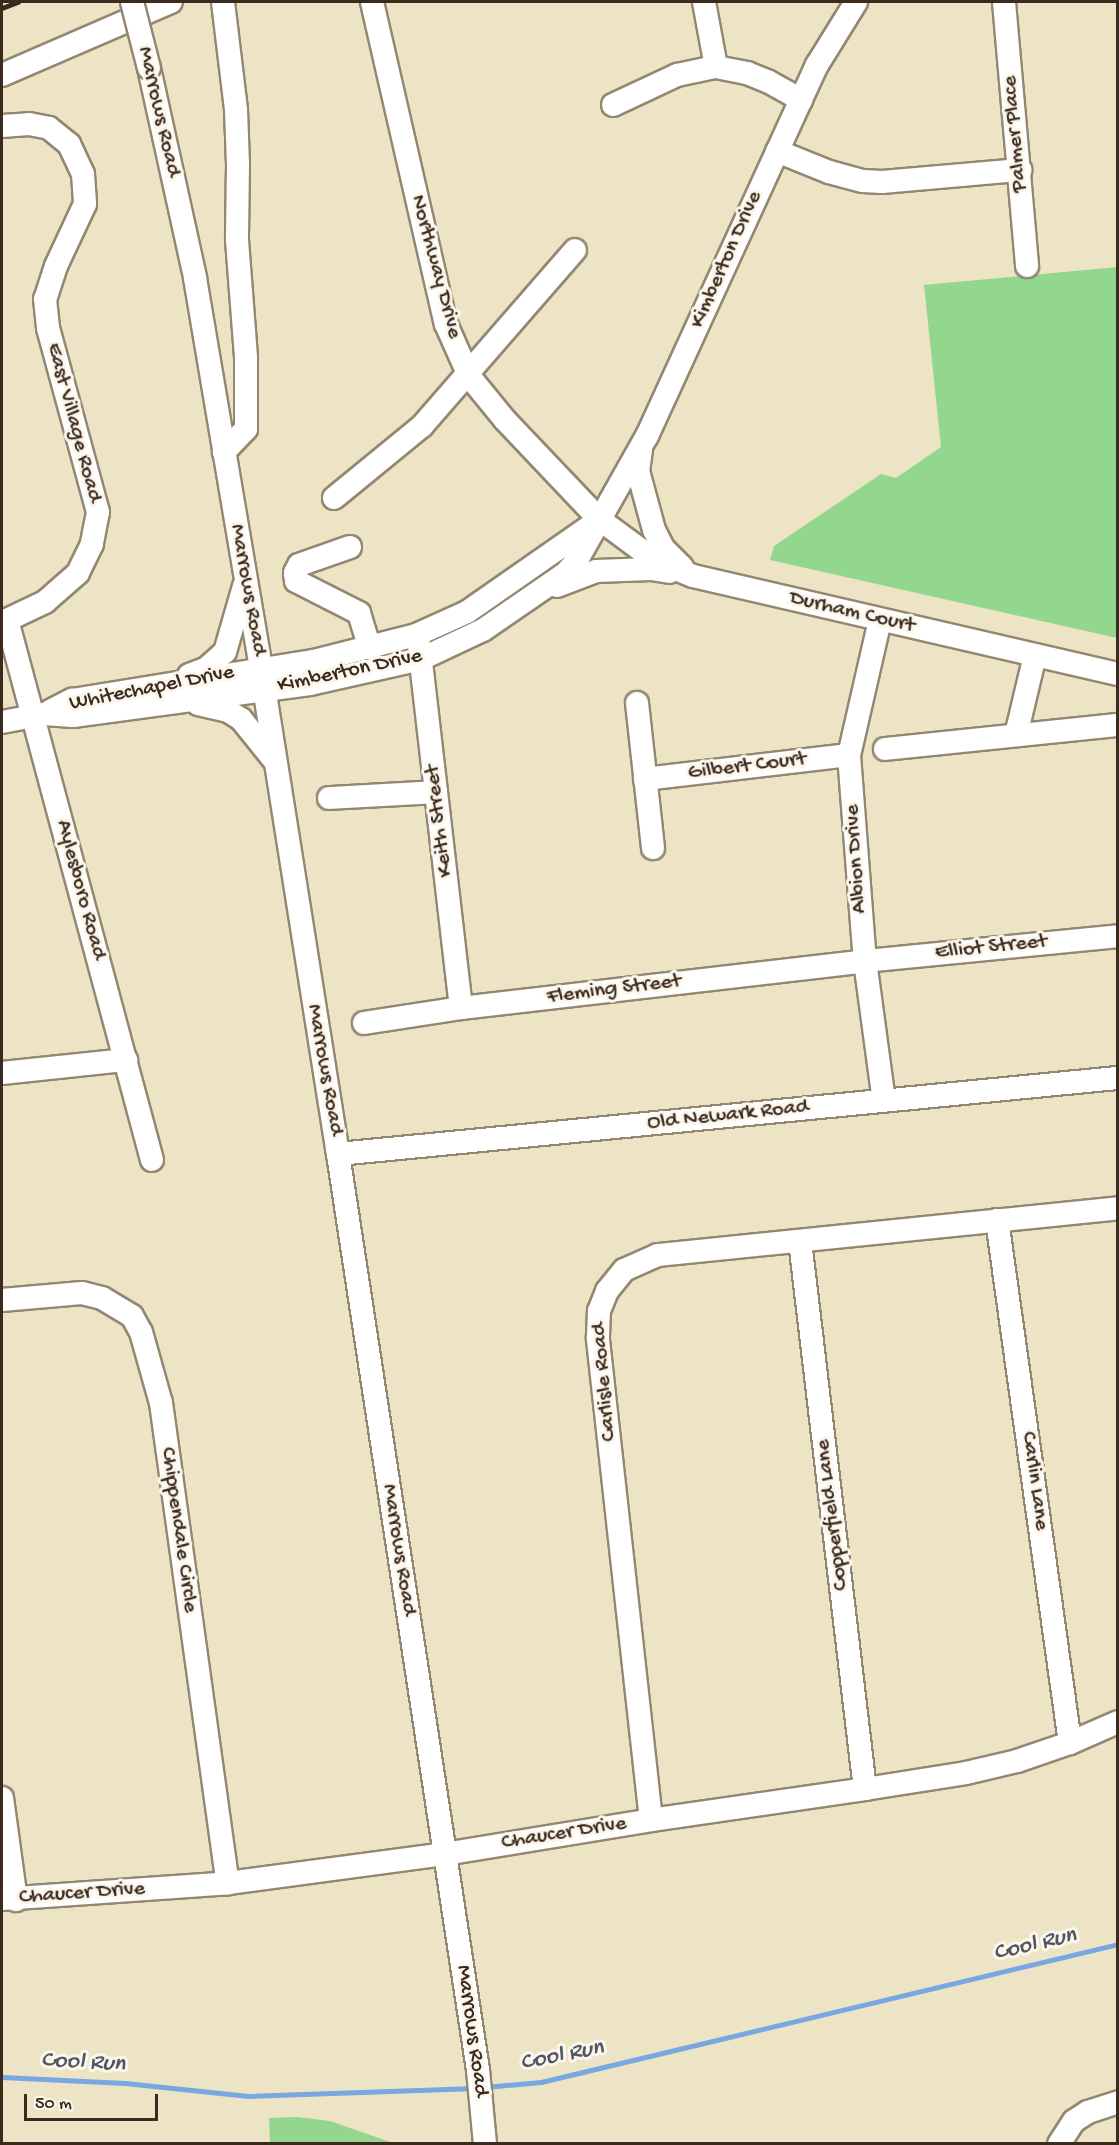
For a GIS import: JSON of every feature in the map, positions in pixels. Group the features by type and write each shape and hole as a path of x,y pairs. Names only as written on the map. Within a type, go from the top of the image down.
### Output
{"street":[{"name":"Marrows Road","path":"132,2 149,68 195,278 246,579 338,1154 478,2070 485,2144"},
{"path":"2,75 171,2"},
{"path":"223,2 236,110 237,240 246,358 246,429 224,452"},
{"name":"Northway Drive","path":"372,2 446,324 469,375 506,420 599,519"},
{"path":"704,2 716,67"},
{"name":"Kimberton Drive","path":"262,680 310,684 421,659 483,630 566,573 577,560 642,446 801,100 834,34 856,2"},
{"name":"Palmer Place","path":"1004,2 1027,266"},
{"path":"613,105 677,75 716,67 762,79 801,100"},
{"name":"East Village Road","path":"2,126 29,123 49,128 69,144 83,174 85,204 56,266 45,299 48,328 98,512 92,544 78,573 45,602 4,619"},
{"path":"777,151 829,172 863,181 882,182 1020,170"},
{"path":"334,498 422,426 469,375 575,250"},
{"path":"642,446 638,471 654,530 663,548 693,576"},
{"name":"Kimberton Drive","path":"262,680 416,635 467,612 599,519"},
{"name":"Durham Court","path":"599,519 656,561 693,576 1118,674"},
{"path":"350,547 299,565 295,573 296,581 359,613 370,648"},
{"path":"534,597 596,572 651,569 693,576"},
{"path":"166,694 207,668 225,652 246,579"},
{"name":"Aylesboro Road","path":"4,619 38,715 152,1160"},
{"name":"Albion Drive","path":"880,620 849,755 865,961 884,1101"},
{"name":"Keith Street","path":"416,635 421,659 461,1008"},
{"path":"1016,735 1035,655"},
{"name":"Whitechapel Drive","path":"2,722 38,715 72,700 166,694 262,680"},
{"path":"166,694 228,711 240,719 275,760"},
{"path":"637,703 653,848"},
{"path":"885,749 1118,725"},
{"name":"Gilbert Court","path":"645,778 849,755"},
{"path":"329,798 436,792"},
{"name":"Elliot Street","path":"865,961 1118,936"},
{"name":"Fleming Street","path":"364,1023 461,1008 865,961"},
{"path":"2,1073 126,1060"},
{"name":"Old Newark Road","path":"338,1154 1118,1078"},
{"name":"Carlisle Road","path":"651,1820 598,1337 599,1311 607,1290 624,1270 658,1255 1118,1208"},
{"name":"Carlin Lane","path":"997,1220 1071,1743"},
{"name":"Copperfield Lane","path":"800,1241 865,1790"},
{"name":"Chippendale Circle","path":"2,1300 82,1293 102,1298 132,1316 141,1332 161,1403 228,1883"},
{"name":"Chaucer Drive","path":"9,1899 228,1883 444,1854 651,1820 865,1790 966,1773 1017,1761 1071,1743 1118,1722"},
{"path":"2,1798 9,1899"},
{"path":"1059,2144 1074,2121 1088,2112 1118,2102"}],"green space":[{"path":"1117,267 1117,638 770,560 774,546 881,474 896,478 941,447 924,285"},
{"path":"298,2117 330,2121 393,2143 270,2143 269,2118"}],"waterway":[{"name":"Cool Run","path":"485,2087 541,2082 1118,1944"},
{"name":"Cool Run","path":"2,2077 125,2083 248,2096 476,2088"}],"railway":[{"path":"2,8 18,2"}]}
